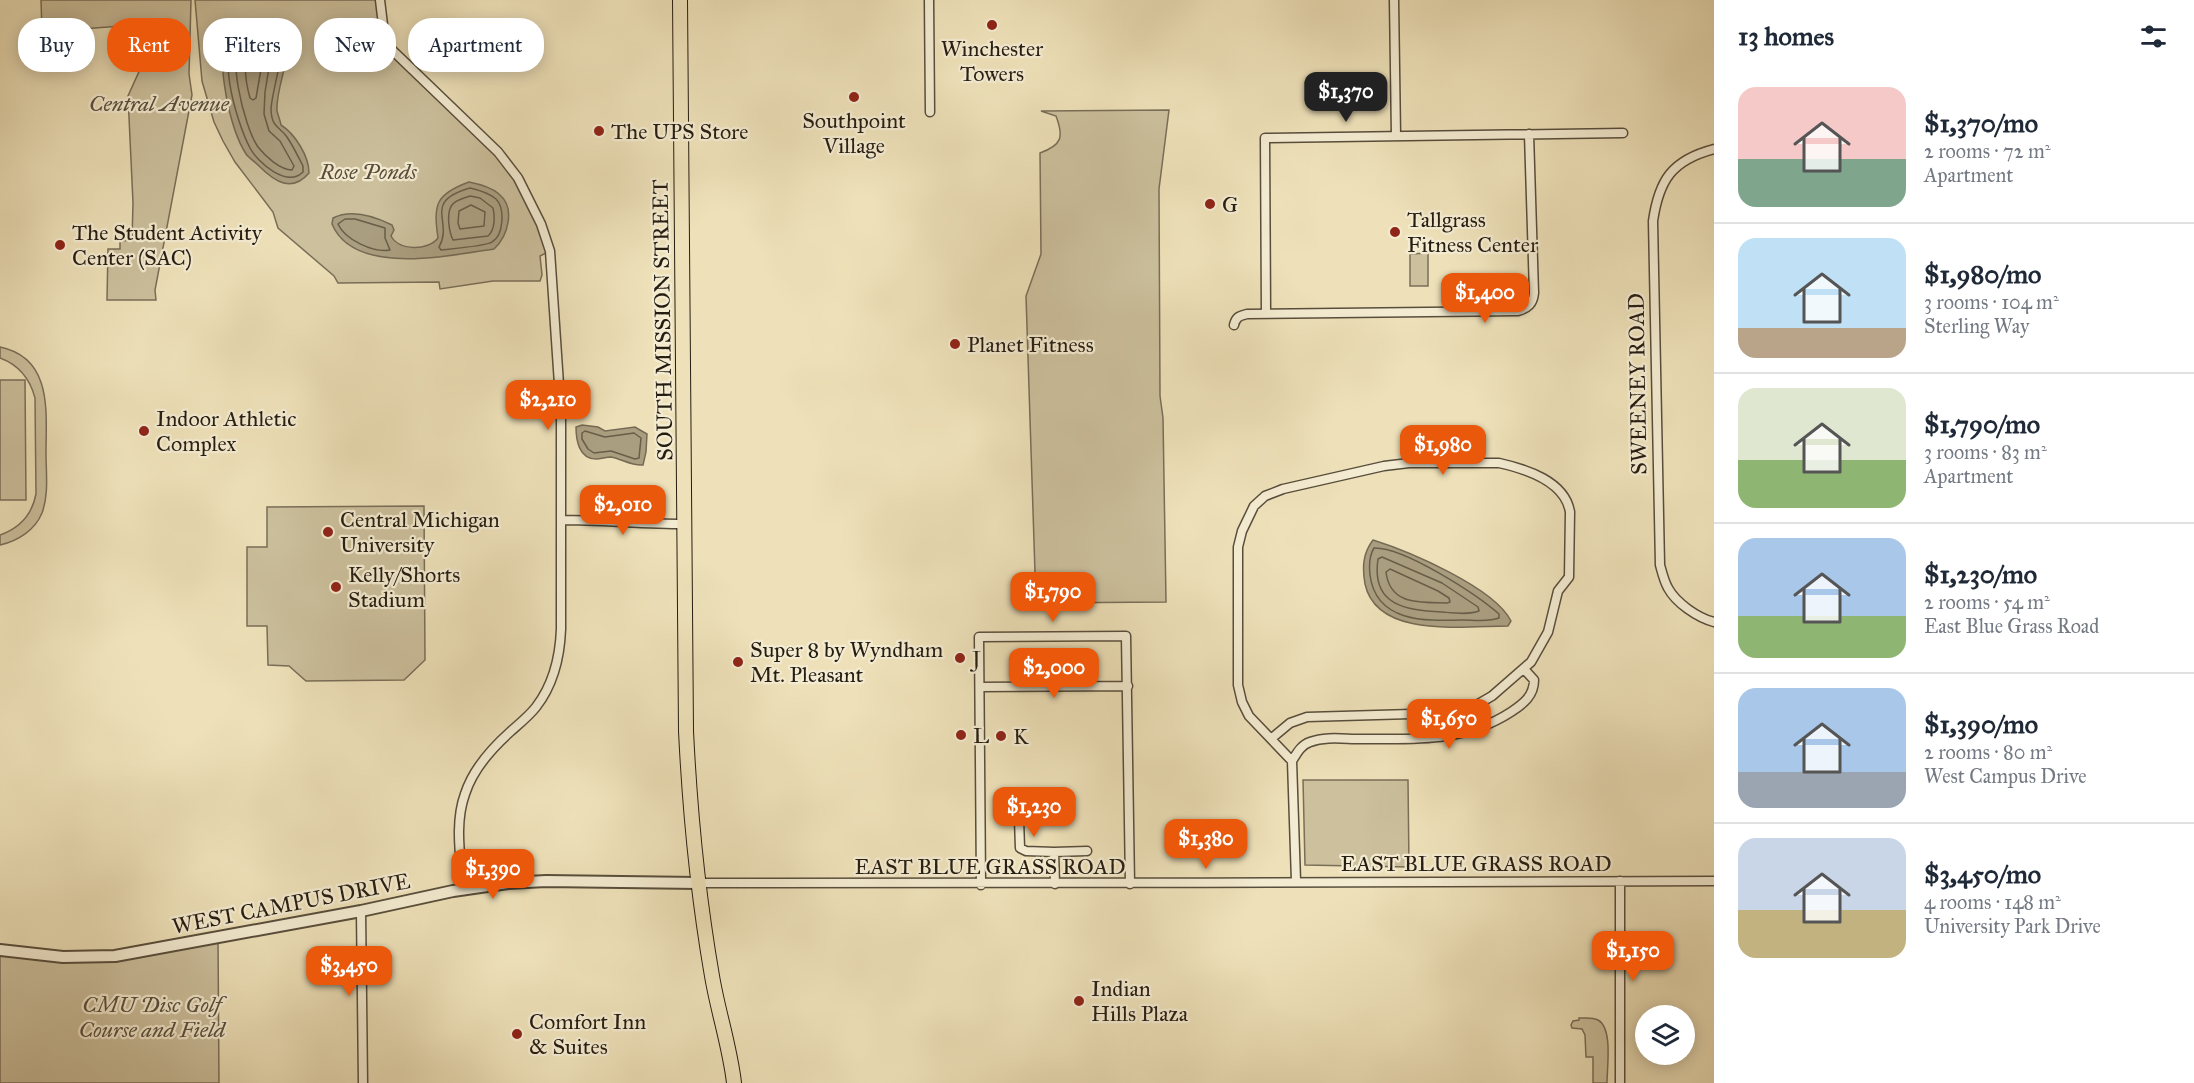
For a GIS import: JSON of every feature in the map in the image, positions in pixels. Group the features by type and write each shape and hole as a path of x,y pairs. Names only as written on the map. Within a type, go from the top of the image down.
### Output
{"main road":[{"name":"SOUTH MISSION STREET","path":"680,0 686,731 689,804 712,978 734,1083"},
{"name":"SOUTH MISSION STREET","path":"732,1067 740,1083"}],"street":[{"path":"380,0 384,33 391,48 498,152 518,178 541,224 550,251 554,282 561,414 561,629 556,665 547,689 536,707 492,749 469,783 463,798 460,819 463,890"},
{"path":"929,0 930,112"},
{"path":"1394,0 1396,135"},
{"path":"1266,313 1265,138 1623,133"},
{"path":"1234,325 1235,319 1239,316 1266,313 1518,311 1526,308 1533,300 1534,293 1529,134"},
{"name":"SWEENEY ROAD","path":"1714,149 1683,162 1668,176 1657,196 1653,221 1660,565 1668,589 1685,607 1704,619 1714,622"},
{"path":"1272,738 1290,723 1307,717 1446,713 1473,707 1492,696 1524,669 1531,662 1548,632 1558,591 1569,577 1570,512 1568,502 1559,490 1549,482 1499,463 1408,463 1384,466 1283,489 1266,496 1254,506 1242,531 1238,547 1238,685 1242,702 1249,716 1292,761"},
{"path":"561,520 684,524"},
{"path":"981,885 979,637 1126,636 1130,884"},
{"path":"1296,881 1292,761 1301,747 1308,742 1324,738 1415,739 1441,738 1469,733 1506,715 1520,706 1531,694 1534,680 1524,669"},
{"path":"980,687 1128,686"},
{"path":"1019,819 1020,848 1026,851 1087,851"},
{"path":"1054,852 1055,884"},
{"name":"WEST CAMPUS DRIVE","path":"0,951 63,957 115,956 463,890 546,881 698,883"},
{"name":"EAST BLUE GRASS ROAD","path":"698,883 981,885 1296,881 1714,881"},
{"path":"1620,881 1620,1083"},
{"path":"361,911 363,1083"}],"green space":[{"name":"Central Avenue","path":"41,0 191,0 191,18 107,18 107,27 95,28 95,18 42,18"},
{"name":"Rose Ponds","path":"195,0 380,0 383,18 314,18 314,72 396,72 396,50 408,63 408,72 417,72 509,167 550,251 540,256 542,275 540,281 493,281 440,289 439,282 338,283 334,276 278,228 273,212 235,162 223,141 214,122 202,81"},
{"name":"Central Avenue","path":"139,72 189,72 192,95 155,290 156,300 107,300 108,249 120,249 120,241 132,240 133,203 128,96"},
{"path":"1169,110 1159,189 1160,396 1163,418 1166,602 1036,603 1026,296 1041,254 1040,153 1053,147 1060,135 1056,116 1041,111"},
{"path":"1428,253 1428,286 1410,286 1410,254"},
{"path":"0,347 17,353 30,362 43,389 47,483 42,513 35,525 19,538 0,545 0,535 14,529 24,520 32,508 36,494 35,398 23,374 0,358"},
{"path":"0,380 25,380 26,500 0,500"},
{"name":"Kelly/Shorts Stadium","path":"424,506 425,660 404,680 306,681 289,666 268,665 267,626 247,626 247,547 267,547 267,507"},
{"path":"1303,780 1408,780 1409,867 1305,865"},
{"name":"CMU Disc Golf Course and Field","path":"218,938 219,1083 0,1083 0,947 107,956"},
{"path":"1579,1018 1591,1018 1603,1024 1608,1048 1607,1083 1593,1083 1593,1057 1586,1057 1585,1035 1582,1029 1572,1028 1571,1025"}],"water":[{"path":"223,72 283,72 277,111 281,125 296,140 307,160 309,173 303,179 290,184 277,181 246,154 230,114"},
{"path":"469,182 485,186 496,192 507,207 509,214 506,230 494,249 430,258 382,257 361,251 344,241 332,224 333,218 340,215 370,216 392,225 394,230 391,236 400,244 414,248 428,245 438,238 436,217 439,202 450,191"},
{"path":"582,425 598,427 605,431 635,427 647,434 643,465 611,457 596,459 586,456 580,448 577,437 576,427"},
{"path":"1373,540 1428,561 1469,583 1502,608 1511,621 1508,626 1425,626 1386,614 1373,602 1365,584 1364,560"}],"place":[{"name":"Winchester Towers","path":"992,25"},
{"name":"Southpoint Village","path":"854,97"},
{"name":"The UPS Store","path":"599,131"},
{"name":"G","path":"1210,204"},
{"name":"Tallgrass Fitness Center","path":"1395,232"},
{"name":"The Student Activity Center (SAC)","path":"60,245"},
{"name":"Planet Fitness","path":"955,344"},
{"name":"Indoor Athletic Complex","path":"144,431"},
{"name":"Central Michigan University","path":"328,532"},
{"name":"Kelly/Shorts Stadium","path":"336,587"},
{"name":"J","path":"960,658"},
{"name":"Super 8 by Wyndham Mt. Pleasant","path":"738,662"},
{"name":"L","path":"961,735"},
{"name":"K","path":"1001,736"},
{"name":"Indian Hills Plaza","path":"1079,1001"},
{"name":"Comfort Inn & Suites","path":"517,1034"}]}
